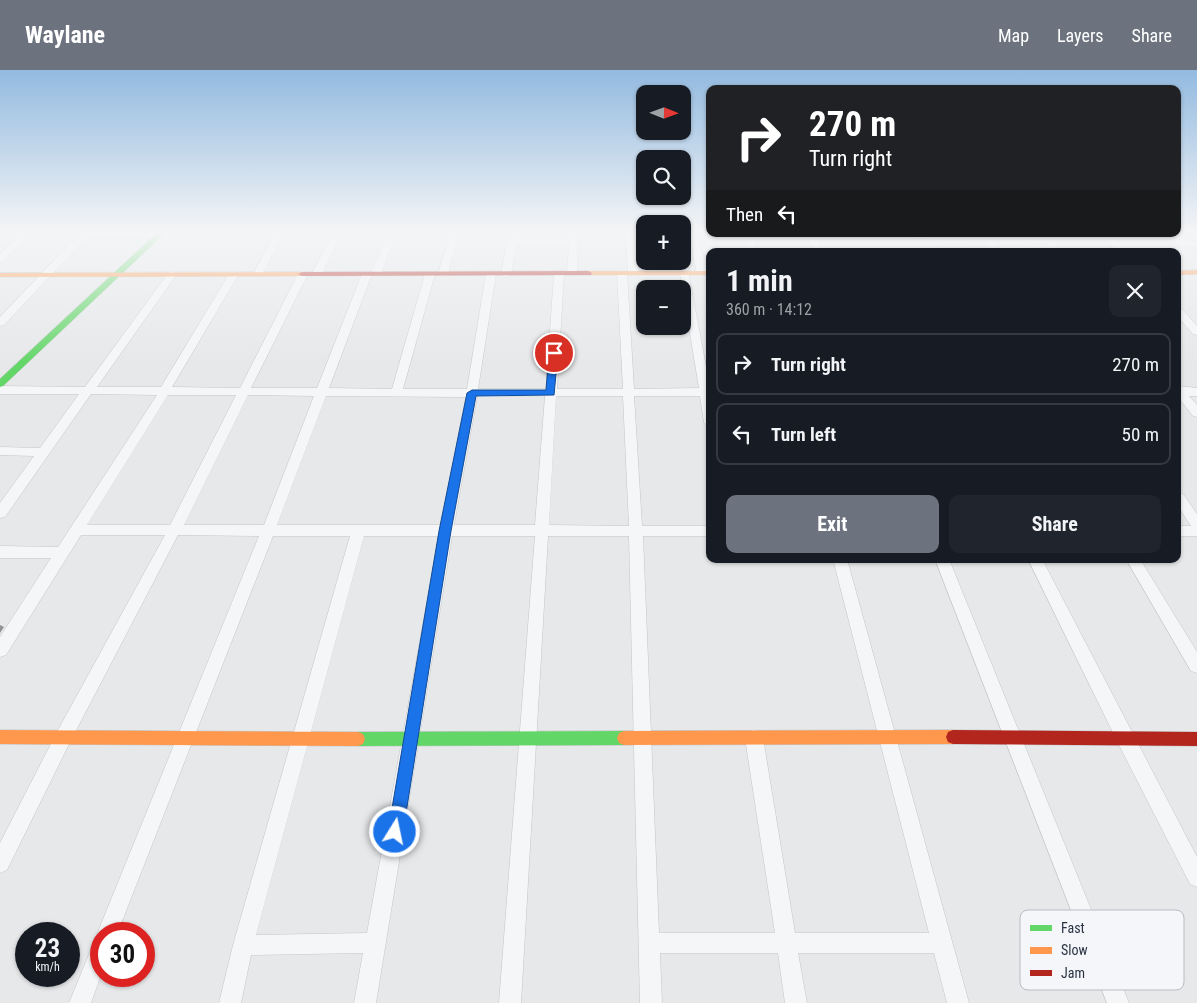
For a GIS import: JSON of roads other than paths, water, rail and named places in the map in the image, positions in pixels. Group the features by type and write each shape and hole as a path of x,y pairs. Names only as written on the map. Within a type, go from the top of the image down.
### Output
{"street":[{"path":"0,323 45,276"},
{"path":"0,384 118,276"},
{"path":"0,513 171,276"},
{"path":"0,650 164,392 233,276"},
{"path":"0,863 64,736 174,531 244,393 309,276"},
{"path":"112,922 268,531 320,394 370,276"},
{"path":"396,394 430,276"},
{"path":"365,1003 412,739 445,531 472,393 491,276"},
{"path":"510,1003 530,738 541,530 551,393 566,276"},
{"path":"627,276 628,392 636,531 641,737 651,1003"},
{"path":"685,276 706,387"},
{"path":"1181,314 1197,332"},
{"path":"0,390 320,394 706,392"},
{"path":"1181,392 1197,392"},
{"path":"1181,395 1197,413"},
{"path":"0,451 44,452"},
{"path":"1181,501 1197,524"},
{"path":"77,530 706,531"},
{"path":"230,1003 243,945 358,531"},
{"path":"1181,531 1197,531"},
{"path":"0,552 62,552"},
{"path":"841,563 958,1003"},
{"path":"944,563 1081,910"},
{"path":"1037,563 1197,877"},
{"path":"1135,563 1197,666"},
{"path":"0,737 412,739 886,736 1197,739"},
{"path":"754,738 796,1003"},
{"path":"243,945 376,943"},
{"path":"648,943 942,943"},
{"path":"80,1003 90,977"},
{"path":"1113,990 1118,1003"}]}
